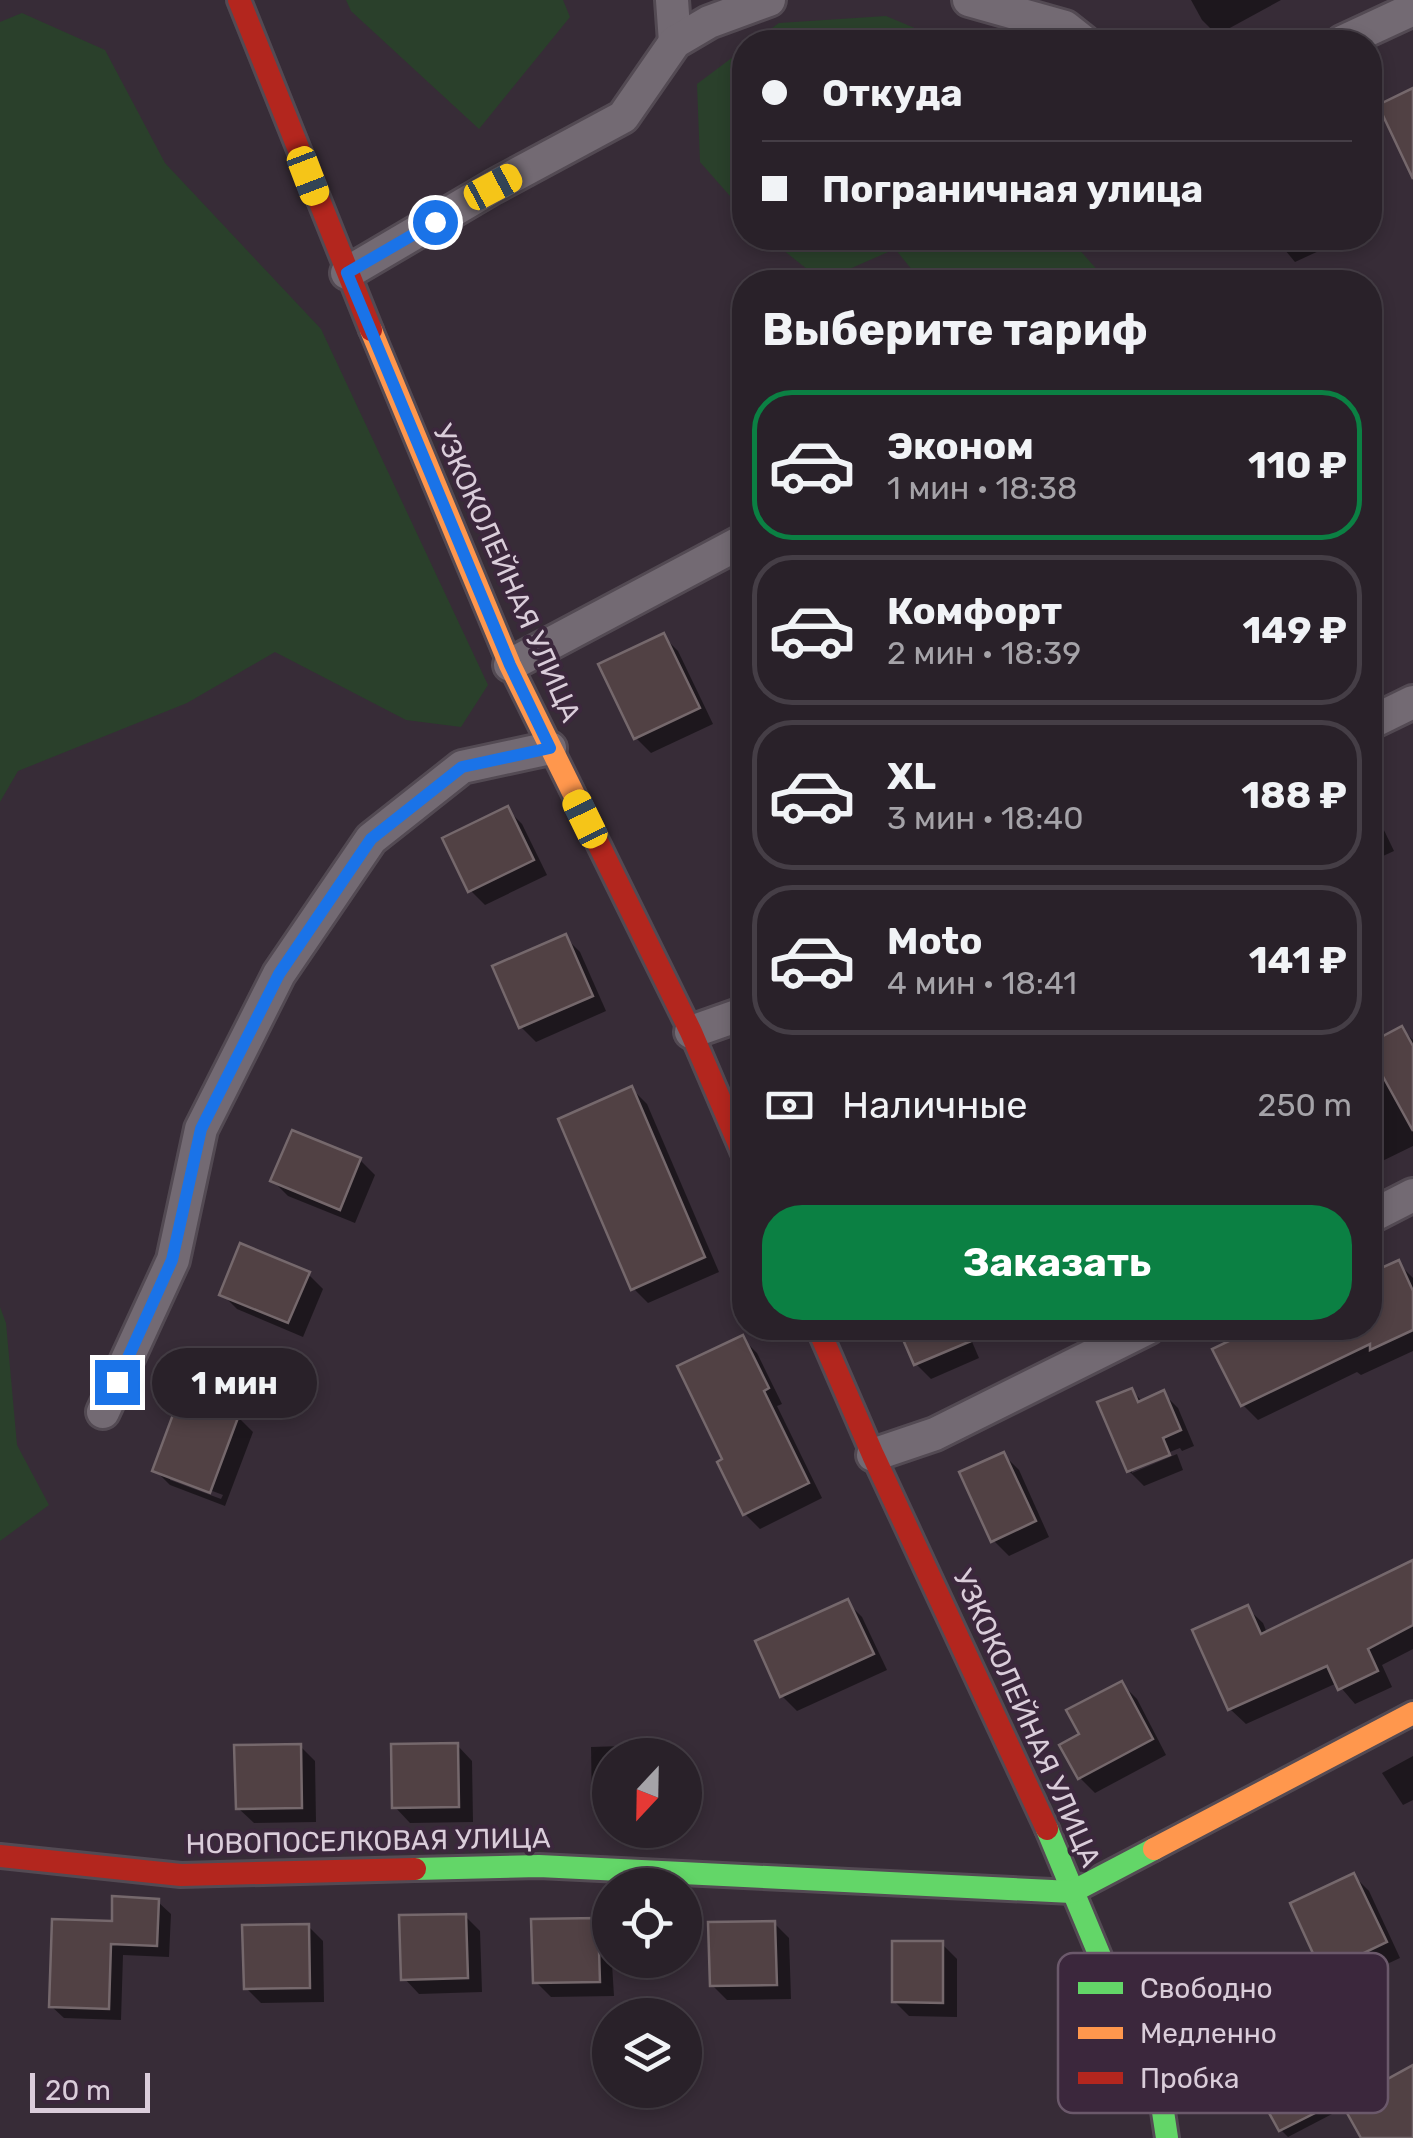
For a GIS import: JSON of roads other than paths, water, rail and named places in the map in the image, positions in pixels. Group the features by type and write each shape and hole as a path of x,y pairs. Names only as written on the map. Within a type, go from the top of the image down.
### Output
{"street":[{"name":"УЗКОКОЛЕЙНАЯ УЛИЦА","path":"239,0 347,273 510,665 690,1032 732,1128"},
{"path":"672,0 674,42"},
{"path":"347,273 493,187 624,117 674,42 709,22 769,0"},
{"path":"969,0 1069,30"},
{"path":"1367,30 1413,8"},
{"path":"510,665 732,547"},
{"path":"1382,717 1413,702"},
{"path":"103,1412 172,1260 201,1129 279,974 371,839 462,767 550,748"},
{"path":"690,1032 732,1017"},
{"path":"1382,1210 1413,1195"},
{"name":"УЗКОКОЛЕЙНАЯ УЛИЦА","path":"823,1340 1036,1804 1098,1953"},
{"path":"873,1455 935,1434 1124,1340"},
{"path":"1072,1892 1413,1713"},
{"name":"НОВОПОСЕЛКОВАЯ УЛИЦА","path":"0,1856 181,1875 539,1866 1072,1892"},
{"name":"УЗКОКОЛЕЙНАЯ УЛИЦА","path":"1163,2113 1167,2138"}]}
